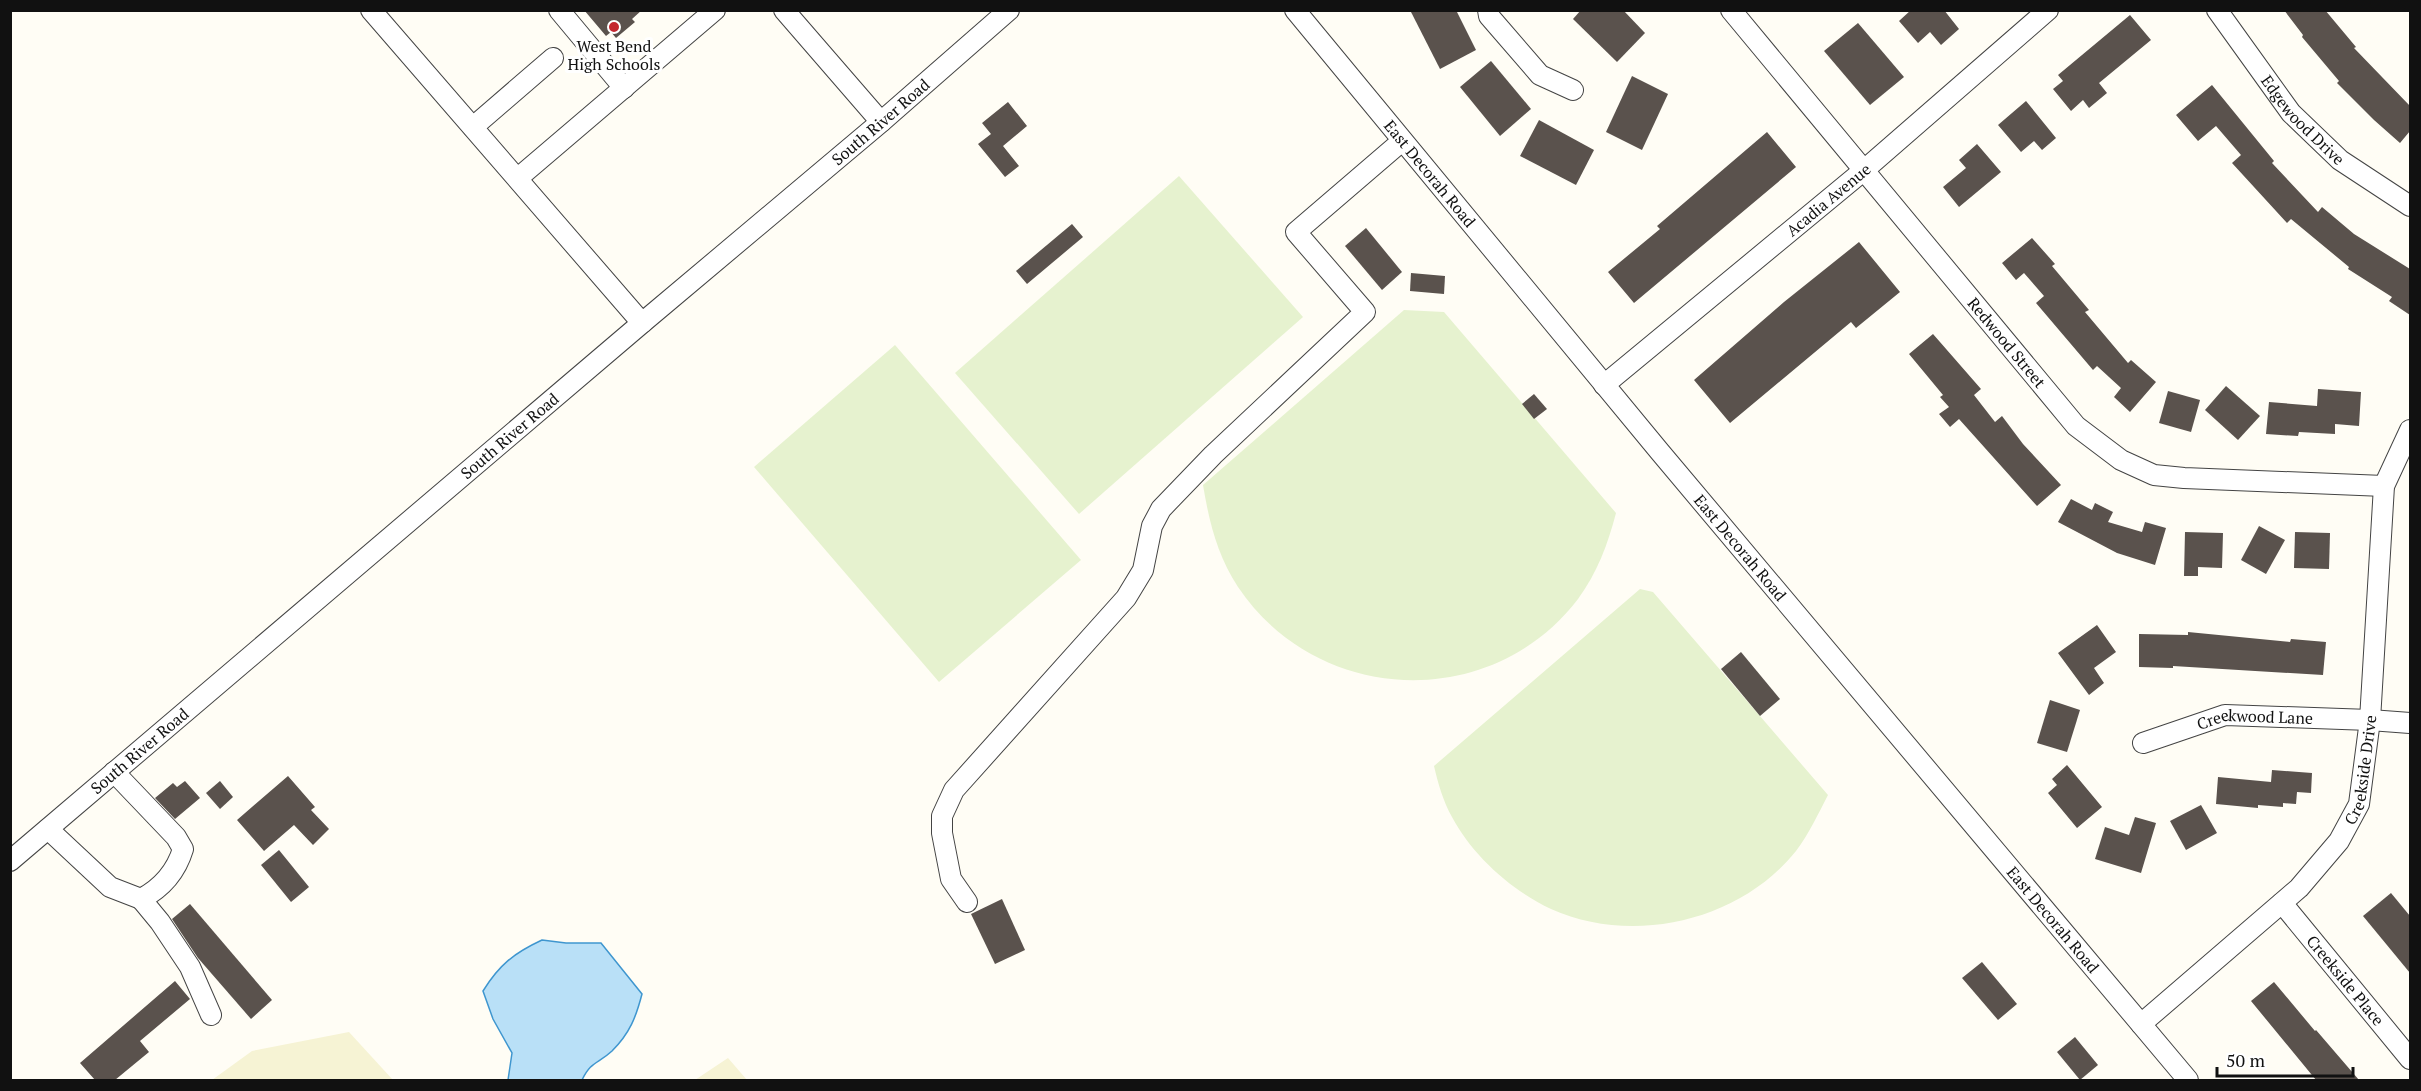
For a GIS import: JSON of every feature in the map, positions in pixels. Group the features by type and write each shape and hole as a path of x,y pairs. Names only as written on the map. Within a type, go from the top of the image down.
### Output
{"street":[{"path":"371,10 642,323"},
{"path":"559,10 624,87"},
{"path":"518,178 715,10"},
{"path":"784,10 881,122"},
{"name":"South River Road","path":"10,861 881,122 1009,10"},
{"name":"East Decorah Road","path":"1295,10 1604,385 2188,1080"},
{"path":"1488,10 1489,16 1540,75 1572,90"},
{"name":"Redwood Street","path":"1731,10 2076,426 2121,460 2154,475 2184,478 2384,486"},
{"name":"Acadia Avenue","path":"1604,385 1863,171 2048,10"},
{"name":"Edgewood Drive","path":"2217,10 2291,113 2340,160 2410,206"},
{"path":"473,127 553,58"},
{"path":"967,902 951,879 942,833 942,816 954,790 1126,598 1143,570 1152,526 1170,498 1365,312 1296,232 1402,141"},
{"name":"Creekside Drive","path":"2141,1024 2300,888 2339,841 2360,804 2370,720 2384,486 2410,430"},
{"name":"Creekwood Lane","path":"2143,743 2225,715 2410,723"},
{"path":"114,772 176,837 183,849 178,866 157,890 141,899"},
{"path":"48,829 110,887 141,899 160,922 190,967 211,1015"},
{"name":"Creekside Place","path":"2282,903 2410,1059"}],"shaded area":[{"path":"349,1032 393,1080 212,1080 252,1051"},
{"path":"728,1058 747,1080 695,1080"}],"green space":[{"path":"1179,176 1303,317 1079,514 955,373"},
{"path":"1404,310 1444,312 1616,513 1601,558 1585,589 1542,636 1499,662 1453,676 1405,680 1357,673 1312,655 1272,626 1238,587 1225,563 1211,525 1203,485"},
{"path":"895,345 1081,560 939,682 754,467"},
{"path":"1640,589 1653,592 1828,795 1796,851 1773,875 1746,895 1715,910 1683,920 1650,925 1616,925 1583,920 1551,909 1522,892 1494,870 1460,831 1446,805 1434,766"}],"water":[{"path":"542,940 601,943 642,994 628,1031 612,1051 592,1066 582,1080 508,1080 512,1053 493,1019 483,991 508,961"}],"building":[{"name":"West Bend High Schools","path":"584,10 642,10 632,19 635,22 616,38 611,32 606,36"},
{"path":"1410,10 1456,10 1476,50 1440,69"},
{"path":"1581,10 1623,10 1645,33 1617,62 1573,19"},
{"path":"1911,10 1944,10 1959,29 1941,45 1930,32 1918,43 1899,21"},
{"path":"2284,10 2325,10 2356,47 2354,48 2410,106 2410,131 2400,143 2337,83 2339,81 2302,37 2303,35"},
{"path":"2130,15 2151,40 2099,83 2107,93 2089,108 2083,100 2071,111 2053,89 2063,81 2058,75"},
{"path":"1858,23 1904,77 1870,105 1824,51"},
{"path":"1491,61 1531,109 1500,136 1460,87"},
{"path":"1632,76 1668,94 1642,150 1606,132"},
{"path":"2212,85 2274,161 2272,163 2318,212 2322,207 2354,234 2410,269 2410,315 2389,301 2392,297 2348,269 2349,267 2291,219 2287,223 2232,163 2241,155 2216,126 2198,141 2176,115"},
{"path":"2026,101 2056,138 2042,150 2034,141 2021,152 1998,125"},
{"path":"1008,102 1027,126 1003,146 1019,166 1005,177 978,144 991,134 982,123"},
{"path":"1539,120 1594,150 1576,185 1520,156"},
{"path":"1767,132 1796,167 1634,303 1608,272 1660,229 1657,226"},
{"path":"1977,144 2001,172 1959,207 1943,187 1966,168 1959,160"},
{"path":"1072,224 1083,237 1027,284 1016,271"},
{"path":"1366,228 1402,272 1382,290 1345,246"},
{"path":"2032,238 2055,264 2052,266 2089,310 2085,312 2128,363 2131,360 2156,382 2130,412 2114,397 2121,388 2097,366 2093,370 2036,303 2044,296 2024,273 2016,280 2002,263"},
{"path":"1859,242 1900,292 1856,328 1851,322 1730,423 1694,380 1784,302"},
{"path":"1411,273 1445,276 1444,294 1410,291"},
{"path":"1933,334 1981,389 1974,395 1995,422 2002,416 2023,444 2061,485 2037,506 1959,419 1950,427 1939,414 1949,407 1940,397 1943,395 1909,354"},
{"path":"2226,386 2260,416 2238,440 2205,410"},
{"path":"2318,389 2361,392 2359,426 2335,424 2335,434 2299,432 2298,436 2266,434 2269,402 2317,406"},
{"path":"2168,391 2200,400 2191,432 2159,423"},
{"path":"1534,394 1547,409 1534,419 1522,404"},
{"path":"2071,499 2092,510 2095,503 2113,512 2108,522 2142,532 2145,522 2166,528 2155,565 2117,553 2058,522"},
{"path":"2259,526 2285,540 2266,574 2241,560"},
{"path":"2185,532 2223,533 2222,568 2198,567 2198,576 2184,576"},
{"path":"2295,532 2330,533 2329,569 2294,568"},
{"path":"2097,625 2116,652 2094,668 2104,683 2089,695 2058,653"},
{"path":"2188,632 2290,642 2291,639 2326,642 2323,675 2173,666 2173,668 2139,667 2139,634 2188,635"},
{"path":"1741,652 1780,699 1760,716 1721,669"},
{"path":"2050,700 2080,710 2067,752 2037,743"},
{"path":"2067,765 2102,807 2077,828 2048,793 2057,785 2052,779"},
{"path":"2272,770 2312,773 2311,793 2297,792 2296,804 2283,803 2283,807 2258,805 2258,808 2216,804 2218,777 2271,782"},
{"path":"288,776 315,807 311,810 329,829 313,845 294,825 264,851 237,820"},
{"path":"185,781 200,798 175,819 155,798 173,783 177,787"},
{"path":"220,781 233,797 220,809 206,793"},
{"path":"2201,805 2217,833 2186,850 2170,821"},
{"path":"2135,817 2156,823 2141,873 2095,859 2105,827 2129,835"},
{"path":"279,850 309,887 291,902 261,865"},
{"path":"2391,893 2410,916 2410,973 2363,916"},
{"path":"1002,899 1025,950 995,964 971,914"},
{"path":"190,904 272,1000 251,1019 198,958 172,919"},
{"path":"1982,962 2017,1004 1998,1020 1962,978"},
{"path":"175,981 190,999 140,1041 149,1052 115,1080 95,1080 80,1063"},
{"path":"2274,982 2359,1080 2316,1080 2251,1001"},
{"path":"2075,1037 2098,1065 2080,1080 2057,1052"}],"place":[{"name":"West Bend High Schools","path":"614,27"}]}
